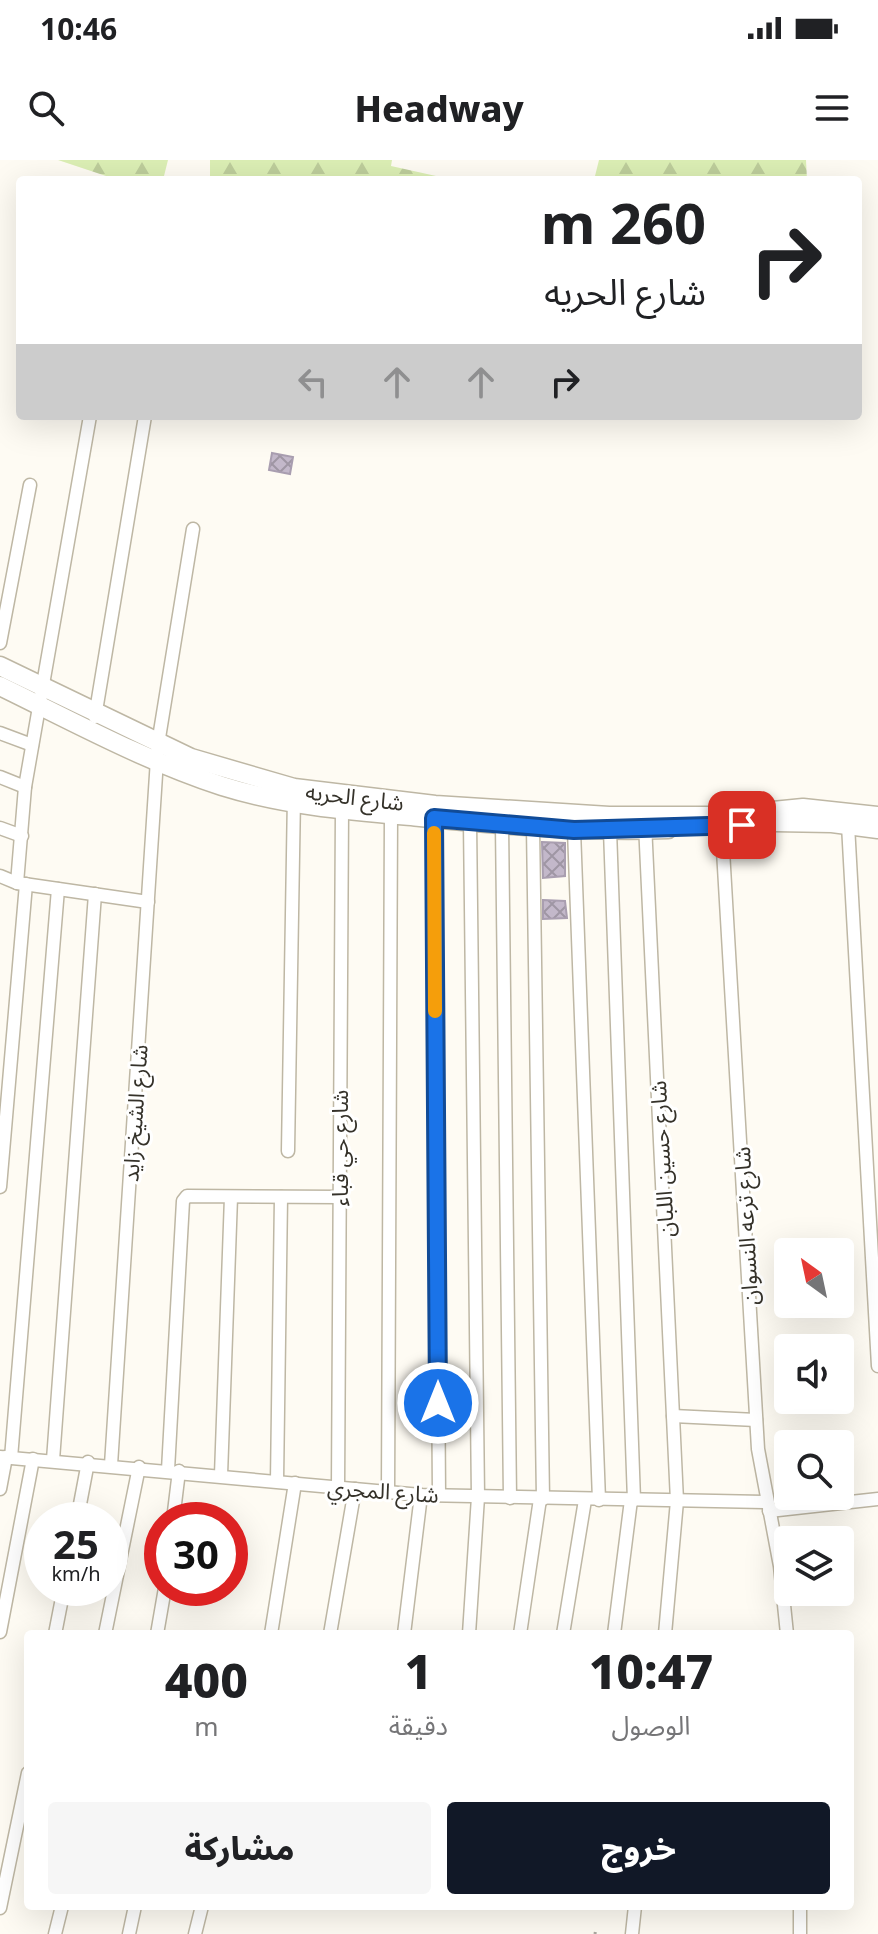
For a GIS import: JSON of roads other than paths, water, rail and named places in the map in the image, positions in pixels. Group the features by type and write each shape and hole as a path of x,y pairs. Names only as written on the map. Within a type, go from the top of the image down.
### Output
{"main road":[{"name":"شارع الحريه","path":"0,666 41,696 158,753 342,809 574,830 610,830 645,824"},
{"name":"شارع الحريه","path":"0,686 41,696"},
{"name":"شارع الحريه","path":"294,796 645,824 797,821 878,829"},
{"name":"شارع الحريه","path":"721,822 819,808 878,816"}],"street":[{"path":"0,1187 25,787 89,420"},
{"path":"94,721 144,420"},
{"path":"0,643 30,485"},
{"name":"شارع الشيخ زايد","path":"111,1465 158,753 193,529"},
{"path":"0,733 32,745"},
{"path":"0,777 25,787"},
{"path":"288,1151 294,796"},
{"name":"شارع حي قباء","path":"338,1487 342,809"},
{"path":"388,1492 391,814"},
{"path":"434,818 439,1495"},
{"path":"469,1630 478,1497 470,822"},
{"name":"شارع ترعه النسوان","path":"721,822 756,1420 786,1630"},
{"name":"شارع حسين اللبان","path":"645,824 677,1501 665,1630"},
{"path":"502,825 510,1498"},
{"path":"848,825 878,1366"},
{"path":"521,1630 541,1499 533,827"},
{"path":"0,828 22,836"},
{"path":"574,830 599,1500"},
{"path":"610,830 633,1500 615,1630"},
{"path":"0,876 21,884 148,902"},
{"path":"0,1489 6,1457 58,889"},
{"path":"53,1460 95,894"},
{"path":"173,1502 182,1204 187,1196 339,1197"},
{"path":"221,1475 231,1197"},
{"path":"277,1481 281,1197"},
{"path":"673,1416 756,1420"},
{"name":"شارع المجري","path":"6,1457 88,1462 421,1495 768,1506 878,1499"},
{"path":"0,1632 33,1459"},
{"path":"80,1502 88,1462"},
{"path":"106,1630 139,1467"},
{"path":"272,1630 295,1483"},
{"path":"331,1630 355,1489"},
{"path":"404,1630 421,1495"},
{"path":"564,1630 585,1500"},
{"path":"56,1630 60,1606"},
{"path":"158,1630 162,1606"},
{"path":"0,1908 24,1792"},
{"path":"55,1934 61,1910"},
{"path":"129,1934 134,1910"},
{"path":"195,1934 201,1910"},
{"path":"632,1934 635,1910"},
{"path":"800,1910 800,1934"}]}
